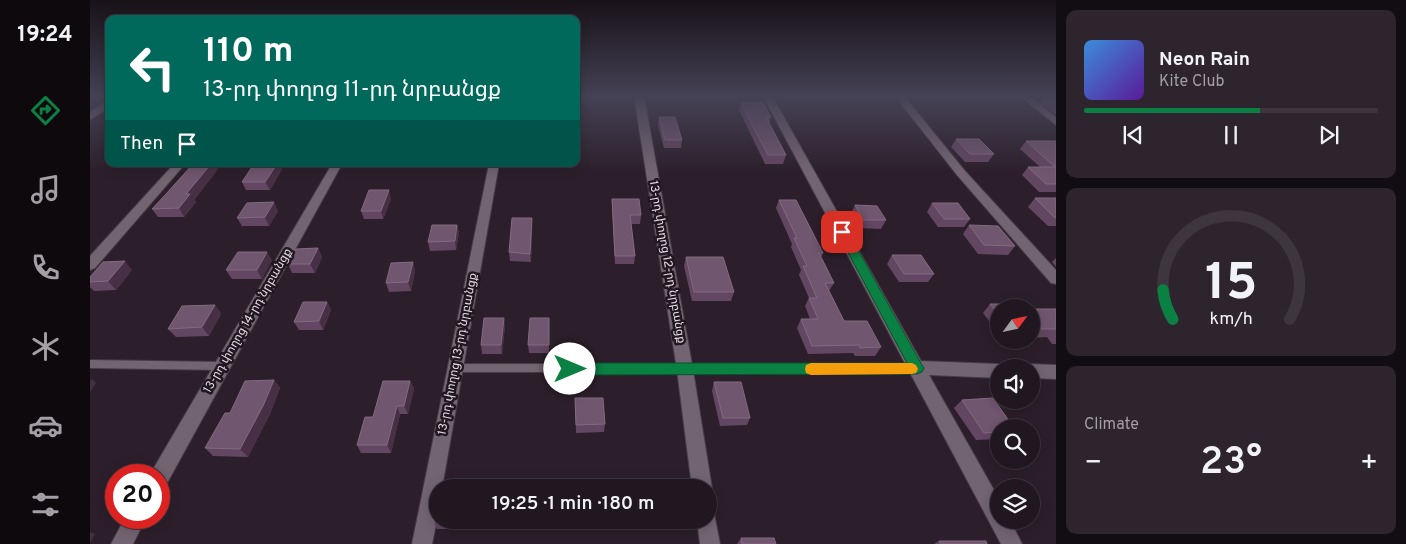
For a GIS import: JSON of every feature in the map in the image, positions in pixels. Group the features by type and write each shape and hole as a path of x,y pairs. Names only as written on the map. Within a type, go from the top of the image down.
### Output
{"street":[{"name":"13-րդ փողոց 12-րդ նրբանցք","path":"643,121 685,370 701,479"},
{"path":"781,121 990,503"},
{"path":"919,121 961,173 1056,279"},
{"path":"90,264 177,167"},
{"name":"13-րդ փողոց 14-րդ նրբանցք","path":"167,464 335,167"},
{"name":"13-րդ փողոց 13-րդ նրբանցք","path":"422,544 493,167"},
{"path":"917,368 990,370"},
{"path":"1040,371 1056,372"},
{"path":"121,544 130,529"},
{"path":"708,529 710,544"},
{"path":"1004,529 1012,544"}],"lane":[{"path":"90,364 222,366"},
{"path":"456,368 685,370 917,368"}],"building":[{"path":"660,121 676,121 682,140 665,140"},
{"path":"751,121 768,121 786,155 768,155"},
{"path":"956,139 979,139 994,154 970,154"},
{"path":"1026,141 1056,141 1056,184 1046,184 1028,167 1055,167"},
{"path":"190,167 208,167 186,194 190,194 179,208 152,209"},
{"path":"252,167 275,167 265,182 242,182"},
{"path":"369,190 389,190 381,211 361,211"},
{"path":"1035,198 1056,198 1056,218 1055,218"},
{"path":"612,199 639,199 641,215 630,215 635,256 615,256"},
{"path":"779,200 796,200 823,253 819,253 834,283 825,283 844,321 867,321 881,347 860,348 859,345 812,346 801,319 818,319 809,298 817,298 803,266 807,266 794,238 797,238"},
{"path":"274,202 265,217 237,218 247,203"},
{"path":"932,203 958,203 970,219 944,219"},
{"path":"855,205 877,206 886,220 863,220"},
{"path":"512,218 532,218 530,254 509,252"},
{"path":"432,225 457,225 455,241 428,242"},
{"path":"969,225 998,226 1015,246 984,245"},
{"path":"318,248 310,264 288,264 296,249"},
{"path":"238,252 267,252 257,270 226,270"},
{"path":"892,255 921,255 934,274 904,274"},
{"path":"686,257 723,257 734,292 694,292"},
{"path":"125,261 108,281 90,282 90,277 103,262"},
{"path":"413,262 408,282 386,283 391,263"},
{"path":"303,302 327,302 319,321 294,322"},
{"path":"215,305 202,327 168,329 182,306"},
{"path":"1040,309 1056,309 1056,329 1040,329"},
{"path":"484,318 504,318 501,345 481,345"},
{"path":"530,318 549,318 549,345 528,345"},
{"path":"274,380 263,406 240,449 205,448 225,413 230,413 245,381"},
{"path":"383,381 410,381 404,406 397,406 387,445 357,445 365,417 373,417"},
{"path":"714,382 741,382 750,418 723,418"},
{"path":"575,398 603,398 605,424 576,425"},
{"path":"990,398 990,409 1001,409 1008,419 990,419 990,433 984,433 962,400"},
{"path":"741,538 774,538 776,544 742,544"},
{"path":"939,541 986,541 987,544 941,544"}],"slow traffic":[{"path":"811,369 912,369"}],"route":[{"path":"570,369 917,368 842,232"}]}
